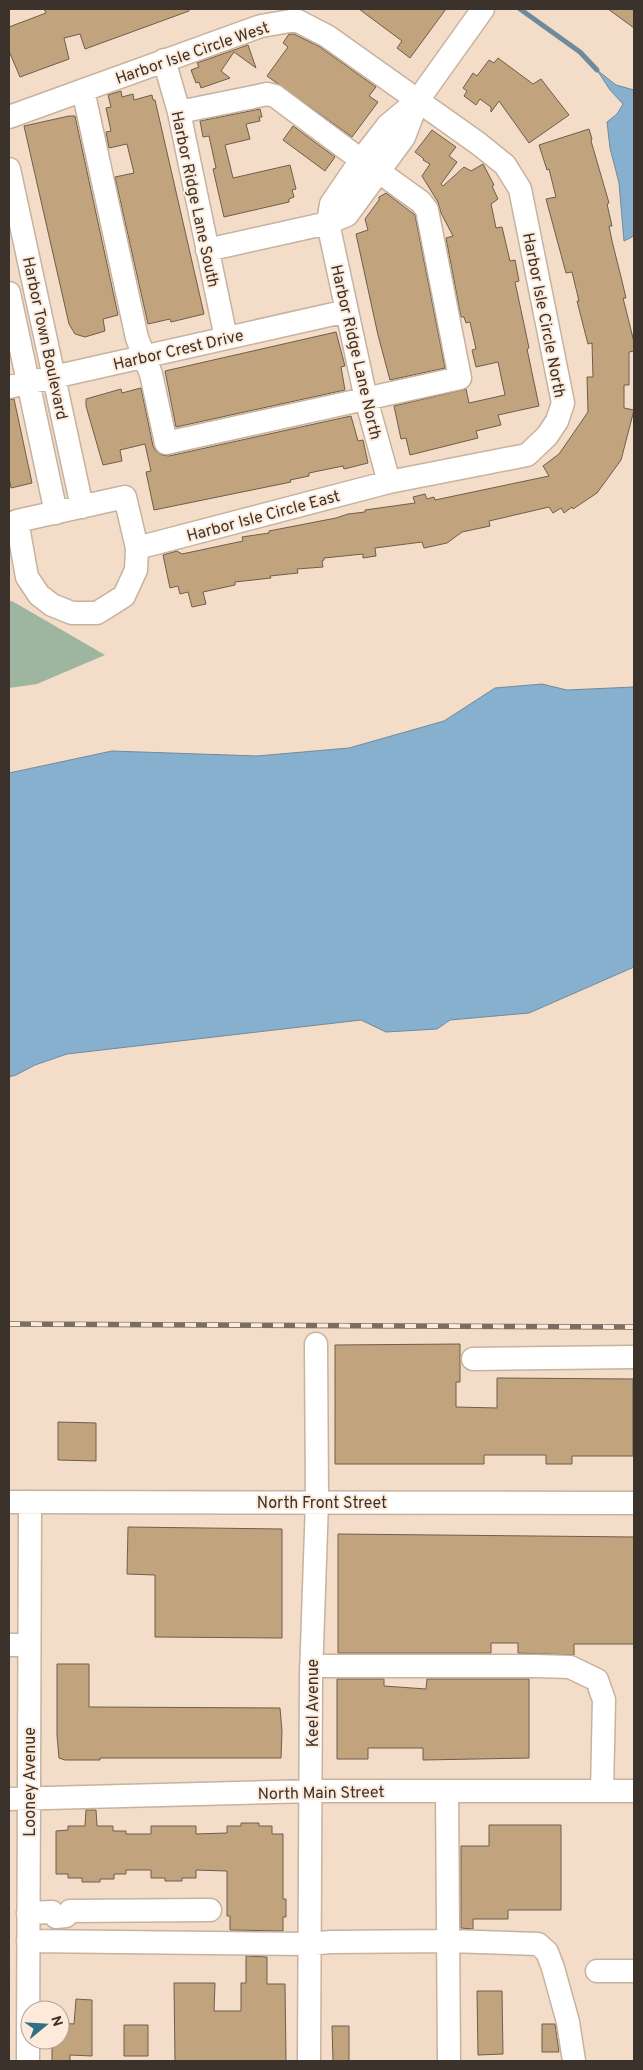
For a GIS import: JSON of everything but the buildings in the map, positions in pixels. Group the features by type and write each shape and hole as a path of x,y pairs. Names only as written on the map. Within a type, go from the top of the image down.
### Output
{"street":[{"path":"208,250 328,223 347,215 370,165 404,137 418,100 478,16"},
{"name":"Harbor Isle Circle West","path":"9,117 262,26 296,20 328,36 418,100"},
{"name":"Harbor Ridge Lane South","path":"164,60 179,112 226,338"},
{"path":"83,90 137,338 151,374 166,443 460,378 427,210 421,202 275,96 267,94 179,112"},
{"name":"Harbor Isle Circle North","path":"389,482 527,455 548,436 557,421 563,402 520,189 505,165 418,100"},
{"name":"Harbor Town Boulevard","path":"9,169 82,507"},
{"name":"Harbor Ridge Lane North","path":"328,223 366,399 389,482"},
{"name":"Harbor Town Boulevard","path":"9,293 18,385 56,513"},
{"name":"Harbor Crest Drive","path":"18,385 347,311"},
{"name":"Harbor Isle Circle East","path":"137,548 389,482"},
{"path":"125,497 137,548 136,570 124,596 97,613 72,613 52,605 18,579 17,521 82,507 125,497"},
{"name":"Keel Avenue","path":"309,2061 312,1666 317,1501 316,1344"},
{"path":"473,1359 634,1357"},
{"name":"North Front Street","path":"19,1502 634,1503"},
{"name":"Looney Avenue","path":"19,1502 14,1644 19,1800 28,1913 22,1947 28,2061"},
{"path":"312,1666 534,1666 570,1667 579,1670 597,1680 604,1700 602,1791"},
{"name":"North Main Street","path":"19,1800 312,1791 634,1792"},
{"path":"448,1791 449,2061"},
{"path":"28,1913 210,1910"},
{"path":"22,1947 449,1941 538,1944 546,1952 553,1968 568,2022 574,2061"},
{"path":"597,1971 634,1971"}],"green space":[{"path":"12,601 105,655 37,684 9,688 9,602"}],"water":[{"path":"597,70 616,85 634,90 634,236 624,241 619,183 610,148 607,122 617,114 623,104 610,90"},
{"path":"542,684 567,690 634,687 634,967 529,1013 450,1020 437,1029 386,1032 361,1020 67,1054 35,1065 9,1077 9,773 112,751 257,756 349,748 444,721 495,688"}],"waterway":[{"path":"520,9 580,52 597,70"}],"railway":[{"path":"9,1324 634,1327"}]}
